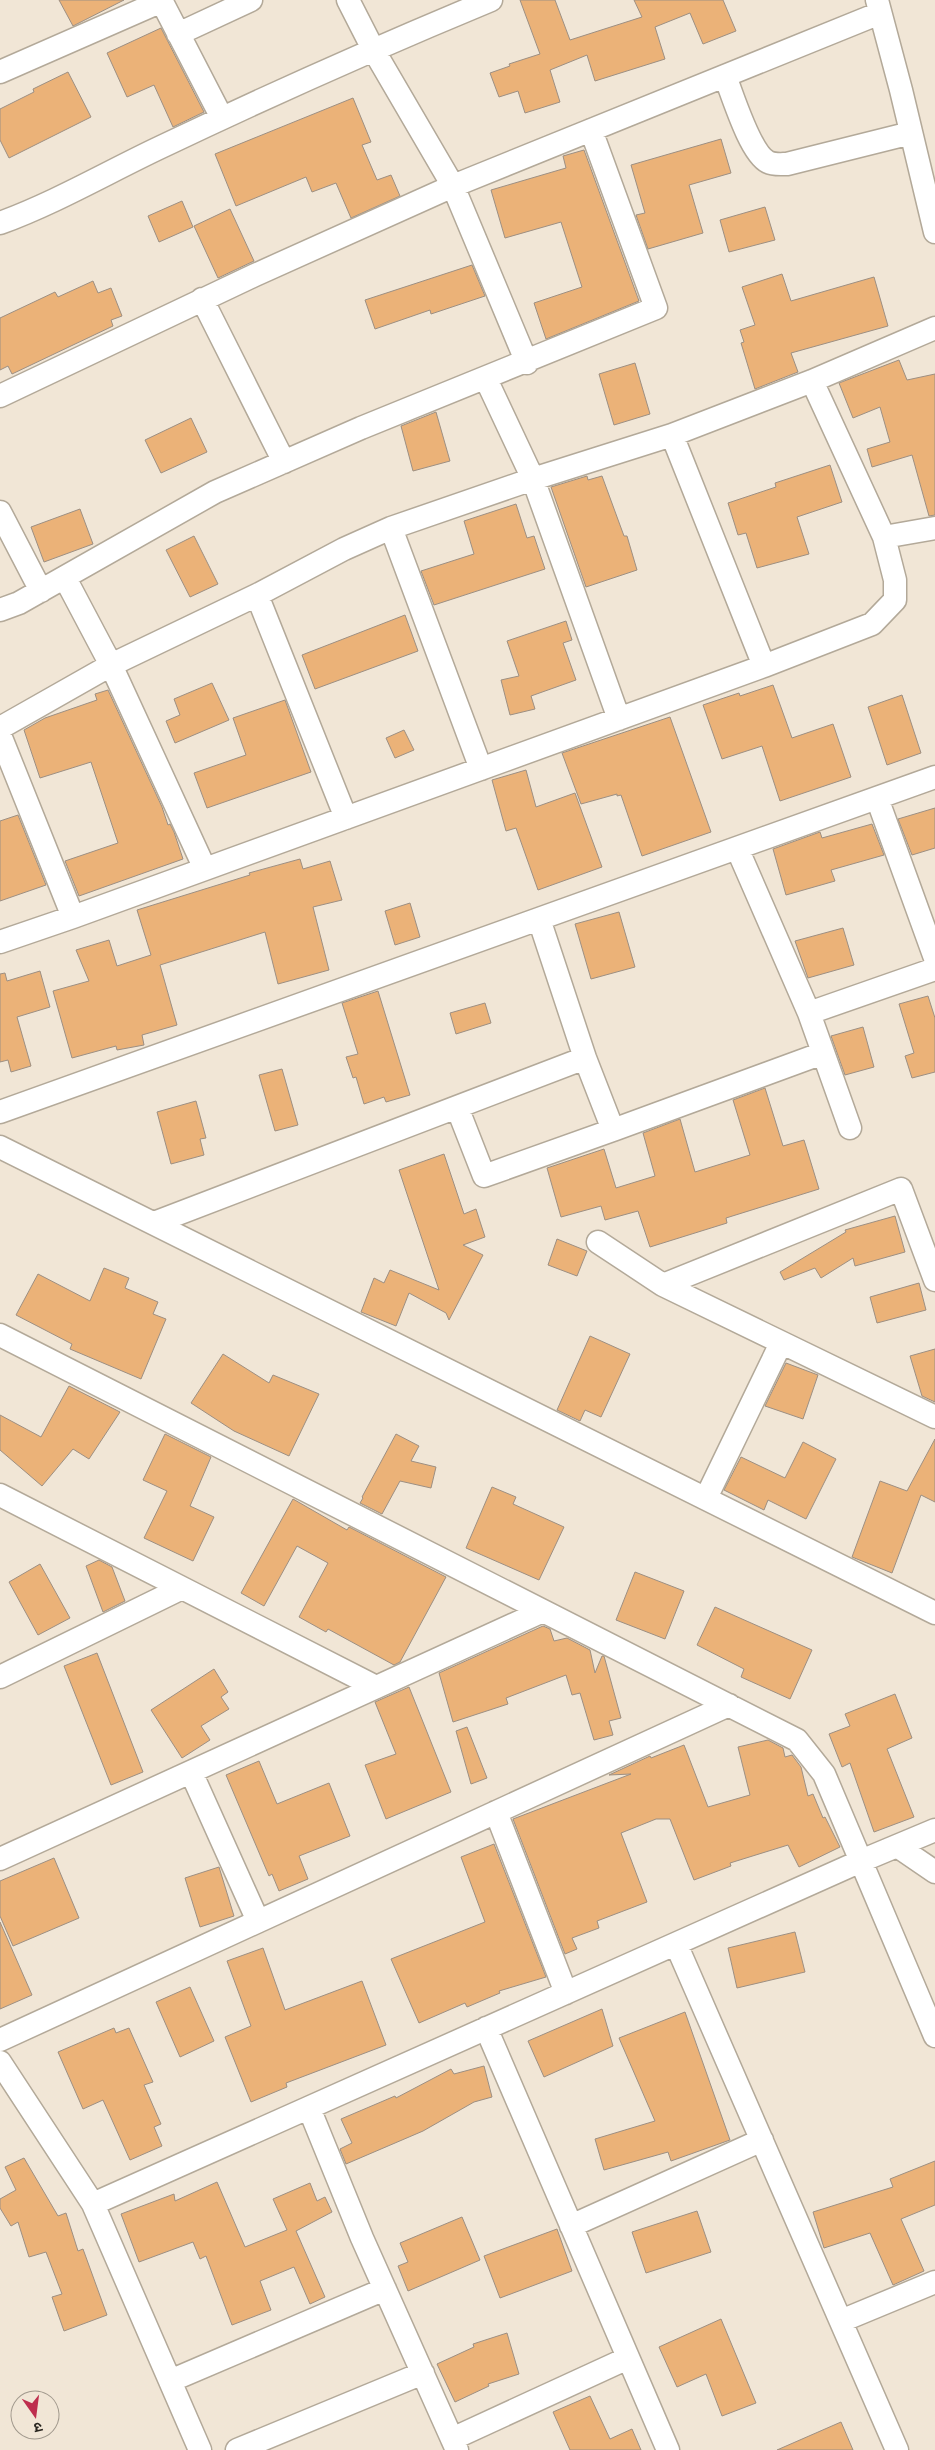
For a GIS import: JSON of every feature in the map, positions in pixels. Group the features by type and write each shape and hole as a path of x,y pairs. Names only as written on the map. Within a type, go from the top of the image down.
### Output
{"street":[{"path":"178,34 251,0"},
{"path":"348,0 373,49 453,186 526,363"},
{"path":"0,224 23,215 222,118 373,49 491,0"},
{"path":"0,72 161,1 222,118"},
{"path":"0,396 202,299 453,186 725,76 878,6 935,232"},
{"path":"725,76 750,138 760,156 768,162 787,164 911,133"},
{"path":"0,610 20,603 215,492 361,428 526,363 656,308 591,130"},
{"path":"202,299 284,462"},
{"path":"0,728 112,665 344,549 391,528 533,479 672,435 812,381 935,328"},
{"path":"486,379 533,479 619,718"},
{"path":"0,942 764,666 872,624 895,600 896,580 884,537 812,381"},
{"path":"672,435 764,666"},
{"path":"0,512 41,591"},
{"path":"391,528 481,769"},
{"path":"884,537 935,528"},
{"path":"64,578 112,665 205,869"},
{"path":"257,594 346,818"},
{"path":"0,735 73,917"},
{"path":"0,1112 935,777"},
{"path":"877,798 935,958"},
{"path":"737,848 809,1013 850,1128"},
{"path":"539,918 585,1058 613,1130"},
{"path":"809,1013 935,969"},
{"path":"457,1107 484,1176 823,1053"},
{"path":"154,1224 585,1058"},
{"path":"0,1146 935,1613"},
{"path":"662,1285 901,1189 935,1280"},
{"path":"598,1242 662,1285 935,1418"},
{"path":"0,1335 797,1740 824,1774 935,2036"},
{"path":"706,1498 781,1343"},
{"path":"0,1495 376,1687"},
{"path":"0,1677 182,1588"},
{"path":"0,1859 543,1611"},
{"path":"0,2040 729,1705"},
{"path":"191,1772 258,1921"},
{"path":"496,1812 566,1993"},
{"path":"93,2204 861,1861 935,1830"},
{"path":"897,1846 935,1872"},
{"path":"676,1944 897,2450"},
{"path":"486,2028 668,2450"},
{"path":"0,2062 93,2204 200,2450"},
{"path":"309,2108 385,2289 455,2445 628,2358"},
{"path":"572,2226 762,2140"},
{"path":"841,2321 935,2282"},
{"path":"170,2381 385,2289"},
{"path":"237,2450 422,2373"}],"building":[{"path":"59,0 124,0 73,26"},
{"path":"520,0 555,0 570,40 642,17 634,0 723,0 736,31 703,44 690,13 655,27 665,59 595,81 587,55 550,70 560,102 525,113 518,91 499,97 490,73 510,66 509,64 540,54"},
{"path":"161,28 204,112 173,127 154,85 127,97 107,53"},
{"path":"68,72 91,117 9,158 0,140 0,109 34,92 33,89"},
{"path":"353,98 371,142 362,145 377,180 391,175 400,196 351,218 336,183 312,192 306,177 236,206 215,154"},
{"path":"721,139 731,173 689,185 703,233 648,249 636,215 645,213 631,165"},
{"path":"584,150 639,301 546,339 534,303 582,287 561,222 505,238 491,190 566,168 563,156"},
{"path":"182,201 193,227 159,242 148,216"},
{"path":"765,207 775,240 729,252 720,220"},
{"path":"230,209 254,261 218,278 194,226"},
{"path":"472,265 485,296 431,314 430,310 375,329 365,300"},
{"path":"782,274 791,301 874,277 888,326 791,353 798,372 755,389 741,343 744,342 740,330 755,325 742,287"},
{"path":"93,281 98,293 111,288 122,316 111,320 113,326 12,374 8,366 0,370 0,318 55,292 58,297"},
{"path":"899,360 907,380 935,374 935,515 929,516 912,455 872,467 867,449 890,442 880,407 853,418 839,383"},
{"path":"635,363 650,414 614,425 599,374"},
{"path":"436,412 450,461 413,471 401,426"},
{"path":"191,418 207,452 161,473 145,440"},
{"path":"830,465 842,502 797,517 809,554 757,568 746,533 738,535 728,503 776,487 775,483"},
{"path":"587,476 588,480 602,476 624,536 627,536 637,570 586,587 551,487"},
{"path":"516,504 527,538 534,536 545,569 434,605 421,571 474,554 464,521"},
{"path":"80,509 93,544 44,562 31,527"},
{"path":"194,536 218,584 190,597 166,550"},
{"path":"405,615 418,651 315,689 302,655"},
{"path":"566,621 572,640 563,643 576,680 531,696 535,709 510,715 501,680 519,676 507,641"},
{"path":"212,683 229,720 175,743 166,721 180,715 174,699"},
{"path":"773,685 792,738 833,724 851,777 780,801 762,746 722,759 703,705 739,693 740,696"},
{"path":"108,690 162,807 168,825 170,824 174,832 183,859 79,896 65,861 118,843 91,762 40,778 24,730 45,718 97,700 95,694"},
{"path":"902,695 921,753 887,765 868,707"},
{"path":"285,700 311,772 207,808 194,773 246,755 233,718"},
{"path":"670,717 711,832 642,856 621,795 617,796 617,794 581,804 562,753"},
{"path":"404,730 414,750 395,758 386,738"},
{"path":"526,770 536,807 575,793 602,867 538,890 516,828 506,831 492,780"},
{"path":"935,808 935,848 912,855 898,819"},
{"path":"18,815 46,885 0,901 0,821"},
{"path":"872,824 884,855 831,870 835,881 786,895 773,849 820,832 822,838"},
{"path":"300,859 303,869 330,861 342,900 313,907 329,970 278,984 265,932 160,965 177,1025 142,1035 144,1045 117,1050 116,1046 72,1058 53,991 89,981 76,950 109,940 117,966 151,955 137,910 250,875 249,873"},
{"path":"410,903 420,937 395,945 385,911"},
{"path":"619,912 635,967 591,979 575,924"},
{"path":"843,928 854,965 808,978 795,941"},
{"path":"40,971 50,1007 17,1017 31,1066 11,1072 8,1060 0,1062 0,974 5,973 7,981"},
{"path":"378,991 410,1095 386,1102 384,1097 364,1104 356,1077 353,1078 346,1057 358,1054 342,1003"},
{"path":"928,996 935,1018 935,1072 912,1078 905,1056 914,1053 899,1004"},
{"path":"485,1003 491,1023 456,1034 450,1013"},
{"path":"863,1027 874,1067 845,1075 831,1036"},
{"path":"282,1069 298,1125 275,1131 259,1075"},
{"path":"765,1088 783,1146 804,1140 819,1189 726,1218 727,1223 650,1247 638,1211 605,1220 601,1206 561,1217 547,1168 604,1149 616,1188 655,1176 643,1133 680,1119 695,1172 750,1155 733,1100"},
{"path":"196,1101 206,1138 200,1139 204,1155 171,1164 157,1112"},
{"path":"444,1154 464,1214 476,1209 485,1237 463,1245 483,1255 449,1320 446,1313 409,1293 396,1326 361,1312 374,1278 384,1283 390,1270 439,1290 399,1170"},
{"path":"895,1216 905,1252 855,1266 853,1258 821,1278 815,1268 784,1280 780,1272 846,1232 845,1230"},
{"path":"557,1239 587,1251 577,1276 548,1265"},
{"path":"104,1268 129,1278 125,1288 158,1302 153,1314 166,1319 141,1379 70,1349 72,1344 16,1315 38,1274 90,1301"},
{"path":"919,1283 926,1310 877,1323 870,1297"},
{"path":"590,1336 630,1354 601,1417 585,1410 580,1421 557,1410"},
{"path":"935,1349 935,1402 922,1396 910,1356"},
{"path":"223,1354 269,1383 273,1375 319,1394 289,1456 234,1431 191,1403"},
{"path":"786,1363 818,1375 803,1419 765,1406"},
{"path":"69,1386 120,1412 89,1459 73,1449 42,1486 0,1450 0,1415 41,1437"},
{"path":"165,1434 211,1457 190,1506 214,1517 193,1561 144,1538 167,1491 143,1480"},
{"path":"396,1434 419,1446 411,1461 436,1467 431,1488 400,1481 382,1514 360,1503"},
{"path":"935,1439 935,1502 921,1495 892,1573 852,1557 880,1481 907,1491"},
{"path":"803,1442 836,1459 806,1519 768,1500 764,1510 724,1490 741,1457 785,1478"},
{"path":"492,1487 516,1497 513,1504 564,1527 539,1580 466,1548"},
{"path":"293,1499 347,1530 349,1527 446,1577 400,1662 394,1665 328,1629 326,1632 299,1617 328,1563 297,1546 264,1606 241,1593"},
{"path":"99,1560 112,1567 125,1601 103,1612 86,1566"},
{"path":"40,1564 70,1618 38,1635 9,1582"},
{"path":"635,1572 684,1591 665,1639 616,1620"},
{"path":"715,1607 812,1650 790,1699 741,1677 744,1669 697,1645"},
{"path":"543,1626 550,1629 554,1641 567,1638 590,1650 595,1673 602,1656 604,1656 621,1718 609,1721 613,1735 594,1740 580,1693 572,1695 566,1675 506,1698 508,1704 453,1722 439,1673"},
{"path":"97,1653 143,1772 111,1785 64,1666"},
{"path":"214,1669 228,1692 221,1697 229,1709 201,1726 210,1740 182,1758 151,1710"},
{"path":"409,1687 451,1792 386,1819 365,1765 396,1754 375,1702"},
{"path":"895,1694 912,1738 887,1749 914,1817 874,1832 850,1763 842,1767 829,1734 850,1726 845,1714"},
{"path":"467,1727 487,1778 471,1784 456,1731"},
{"path":"768,1740 783,1748 785,1757 792,1755 801,1767 808,1796 813,1794 823,1818 825,1817 840,1847 799,1867 788,1845 730,1863 731,1866 694,1880 670,1819 656,1819 621,1833 647,1902 597,1921 599,1928 572,1938 577,1949 565,1954 513,1819 631,1774 609,1775 650,1756 651,1758 684,1745 708,1807 750,1795 738,1747"},
{"path":"259,1761 277,1804 329,1783 350,1836 299,1856 308,1879 279,1891 272,1874 269,1876 226,1775"},
{"path":"494,1844 546,1977 499,1991 500,1993 467,2007 465,2003 419,2023 391,1959 485,1922 461,1857"},
{"path":"54,1858 79,1918 13,1946 0,1916 0,1881"},
{"path":"219,1867 234,1916 200,1927 185,1878"},
{"path":"0,1922 32,1995 0,2009"},
{"path":"795,1932 805,1972 737,1988 728,1948"},
{"path":"263,1948 285,2010 362,1981 386,2045 286,2083 287,2087 251,2102 225,2037 251,2026 227,1961"},
{"path":"190,1987 214,2041 180,2057 156,2002"},
{"path":"602,2009 613,2046 544,2077 528,2041"},
{"path":"685,2012 730,2140 671,2161 668,2152 604,2170 595,2139 655,2121 619,2038"},
{"path":"114,2028 116,2033 129,2028 153,2082 144,2085 161,2124 154,2127 162,2146 130,2160 103,2100 83,2109 58,2052"},
{"path":"484,2066 492,2097 474,2102 423,2131 346,2164 340,2149 352,2143 341,2119 395,2096 396,2098 451,2069 454,2074"},
{"path":"24,2158 58,2216 66,2213 78,2251 83,2249 107,2315 64,2331 52,2297 62,2294 46,2252 29,2257 18,2222 11,2226 0,2208 0,2199 16,2190 5,2167"},
{"path":"935,2161 935,2205 901,2219 924,2271 893,2285 870,2233 824,2248 813,2212 893,2187 890,2179"},
{"path":"217,2182 245,2247 287,2230 273,2199 310,2183 317,2201 325,2197 332,2212 296,2231 325,2297 310,2304 294,2267 260,2281 271,2310 232,2325 206,2256 200,2259 193,2242 139,2262 121,2214 174,2194 175,2201"},
{"path":"697,2211 711,2252 646,2273 632,2232"},
{"path":"462,2217 480,2260 408,2291 398,2266 408,2262 400,2243"},
{"path":"557,2229 572,2271 500,2298 484,2256"},
{"path":"721,2319 756,2403 722,2416 706,2374 677,2387 659,2347"},
{"path":"507,2333 519,2374 488,2384 489,2386 455,2402 437,2364 474,2347 473,2344"},
{"path":"590,2396 610,2439 632,2429 641,2450 570,2450 553,2412"},
{"path":"841,2422 853,2450 777,2450"}]}
